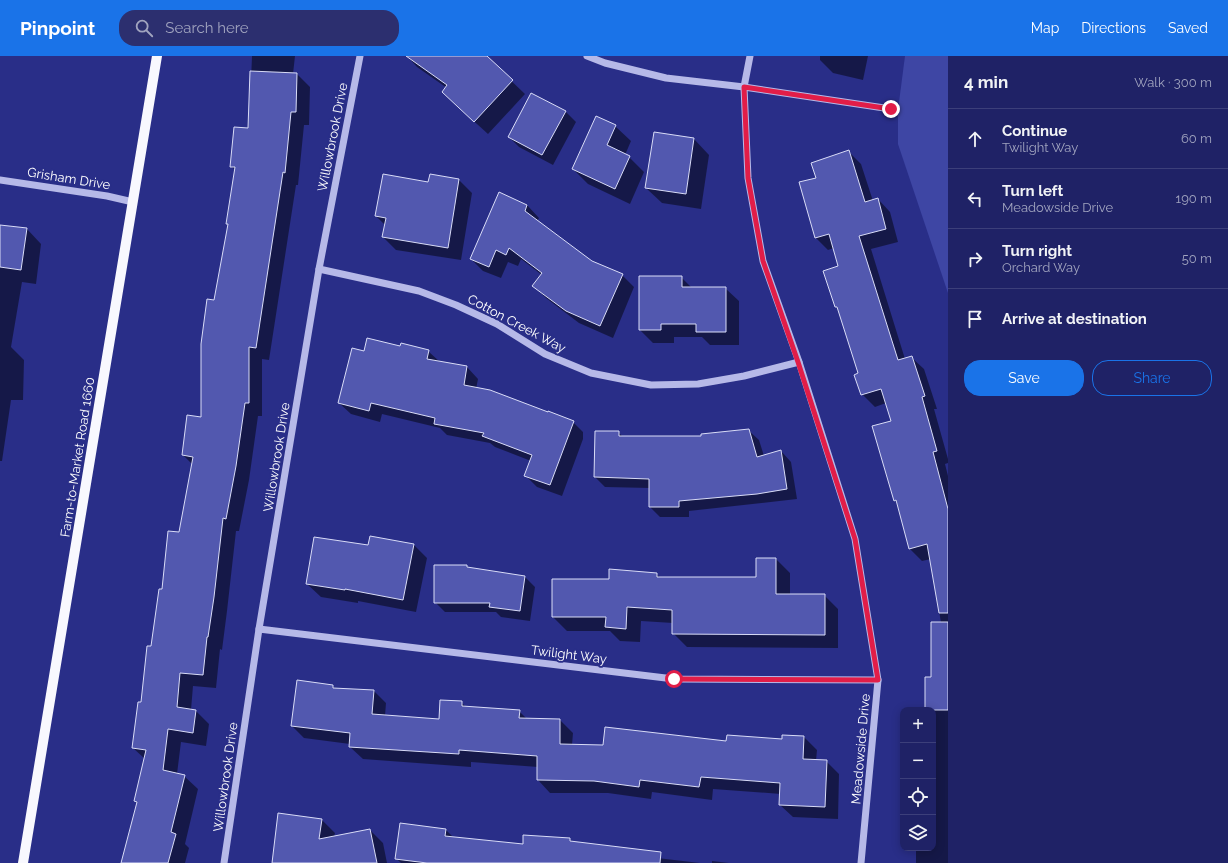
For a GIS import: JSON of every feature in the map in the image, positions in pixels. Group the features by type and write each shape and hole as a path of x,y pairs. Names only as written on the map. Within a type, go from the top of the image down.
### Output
{"main road":[{"name":"Farm-to-Market Road 1660","path":"23,863 157,56"}],"street":[{"name":"Willowbrook Drive","path":"224,863 259,628 319,269 360,56"},
{"path":"587,56 605,63 666,78 744,87 891,109"},
{"name":"Meadowside Drive","path":"750,56 744,87 748,178 763,261 798,362 855,539 878,680 861,863"},
{"name":"Grisham Drive","path":"0,180 107,196 133,202"},
{"name":"Cotton Creek Way","path":"319,269 419,290 497,324 545,354 591,372 651,385 698,384 744,376 798,362"},
{"name":"Twilight Way","path":"259,628 674,679 878,680"}],"shaded area":[{"path":"905,56 948,56 948,293 898,144 898,110"}],"building":[{"path":"406,56 487,56 513,80 474,122 442,92 447,85"},
{"path":"250,71 297,73 296,112 291,112 285,173 283,172 256,348 249,347 249,403 245,403 236,466 226,519 223,518 203,675 180,673 177,707 196,710 193,733 168,729 163,770 185,775 171,832 176,834 168,863 121,863 137,802 134,801 146,750 132,748 138,702 141,702 147,646 151,646 159,589 162,589 168,531 179,532 193,457 182,455 187,415 201,417 201,344 207,299 214,300 228,224 226,224 235,167 230,167 234,127 248,128"},
{"path":"531,93 566,111 542,155 508,137"},
{"path":"596,116 616,125 607,145 630,156 615,189 572,169"},
{"path":"654,132 694,138 686,194 645,188"},
{"path":"849,150 865,202 878,198 886,229 859,236 898,360 912,356 925,396 922,397 937,451 933,452 948,509 948,613 939,613 927,544 909,549 896,500 894,501 872,426 891,421 881,389 861,395 854,375 858,373 837,307 835,307 823,271 838,266 829,234 815,238 799,182 816,178 811,163"},
{"path":"383,174 428,182 430,174 459,179 448,248 382,237 386,218 375,216"},
{"path":"499,192 527,205 525,211 592,261 623,274 600,326 566,311 532,286 542,273 509,248 506,255 496,250 489,267 470,259"},
{"path":"0,225 27,228 21,270 0,267"},
{"path":"639,276 682,276 682,287 726,287 726,332 696,332 696,324 661,324 661,330 639,330"},
{"path":"367,338 400,346 401,343 429,350 427,359 467,366 464,385 490,390 574,421 550,485 524,476 532,455 482,436 484,433 434,424 435,418 371,403 369,411 338,403 352,348 364,351"},
{"path":"749,429 757,457 781,450 787,489 757,494 679,501 679,507 649,507 649,479 594,477 595,431 619,431 619,436 701,436 701,434"},
{"path":"370,536 414,544 403,600 345,589 306,584 314,537 368,545"},
{"path":"756,558 776,558 776,594 825,594 825,635 672,634 672,610 627,607 626,629 605,627 606,617 552,617 552,579 609,579 609,569 657,573 657,577 756,577"},
{"path":"434,565 467,565 467,567 525,576 520,611 489,607 490,603 434,603"},
{"path":"931,622 948,622 948,710 936,710 936,707 925,707 925,677 931,677"},
{"path":"297,680 333,685 333,688 374,690 372,714 439,719 440,700 462,701 462,706 520,710 519,718 560,719 560,744 603,745 605,727 726,741 727,735 782,739 782,735 804,736 803,759 827,760 825,807 779,805 780,783 701,777 699,787 640,780 639,787 594,781 537,780 537,756 459,750 459,754 349,747 350,733 291,726"},
{"path":"278,813 322,819 319,839 370,829 377,863 272,863"},
{"path":"400,823 446,829 445,836 523,844 523,835 570,838 570,841 661,852 660,863 427,863 395,859"}],"route":[{"path":"674,679 878,680 855,539 798,362 763,261 748,178 744,87 891,109"}]}
